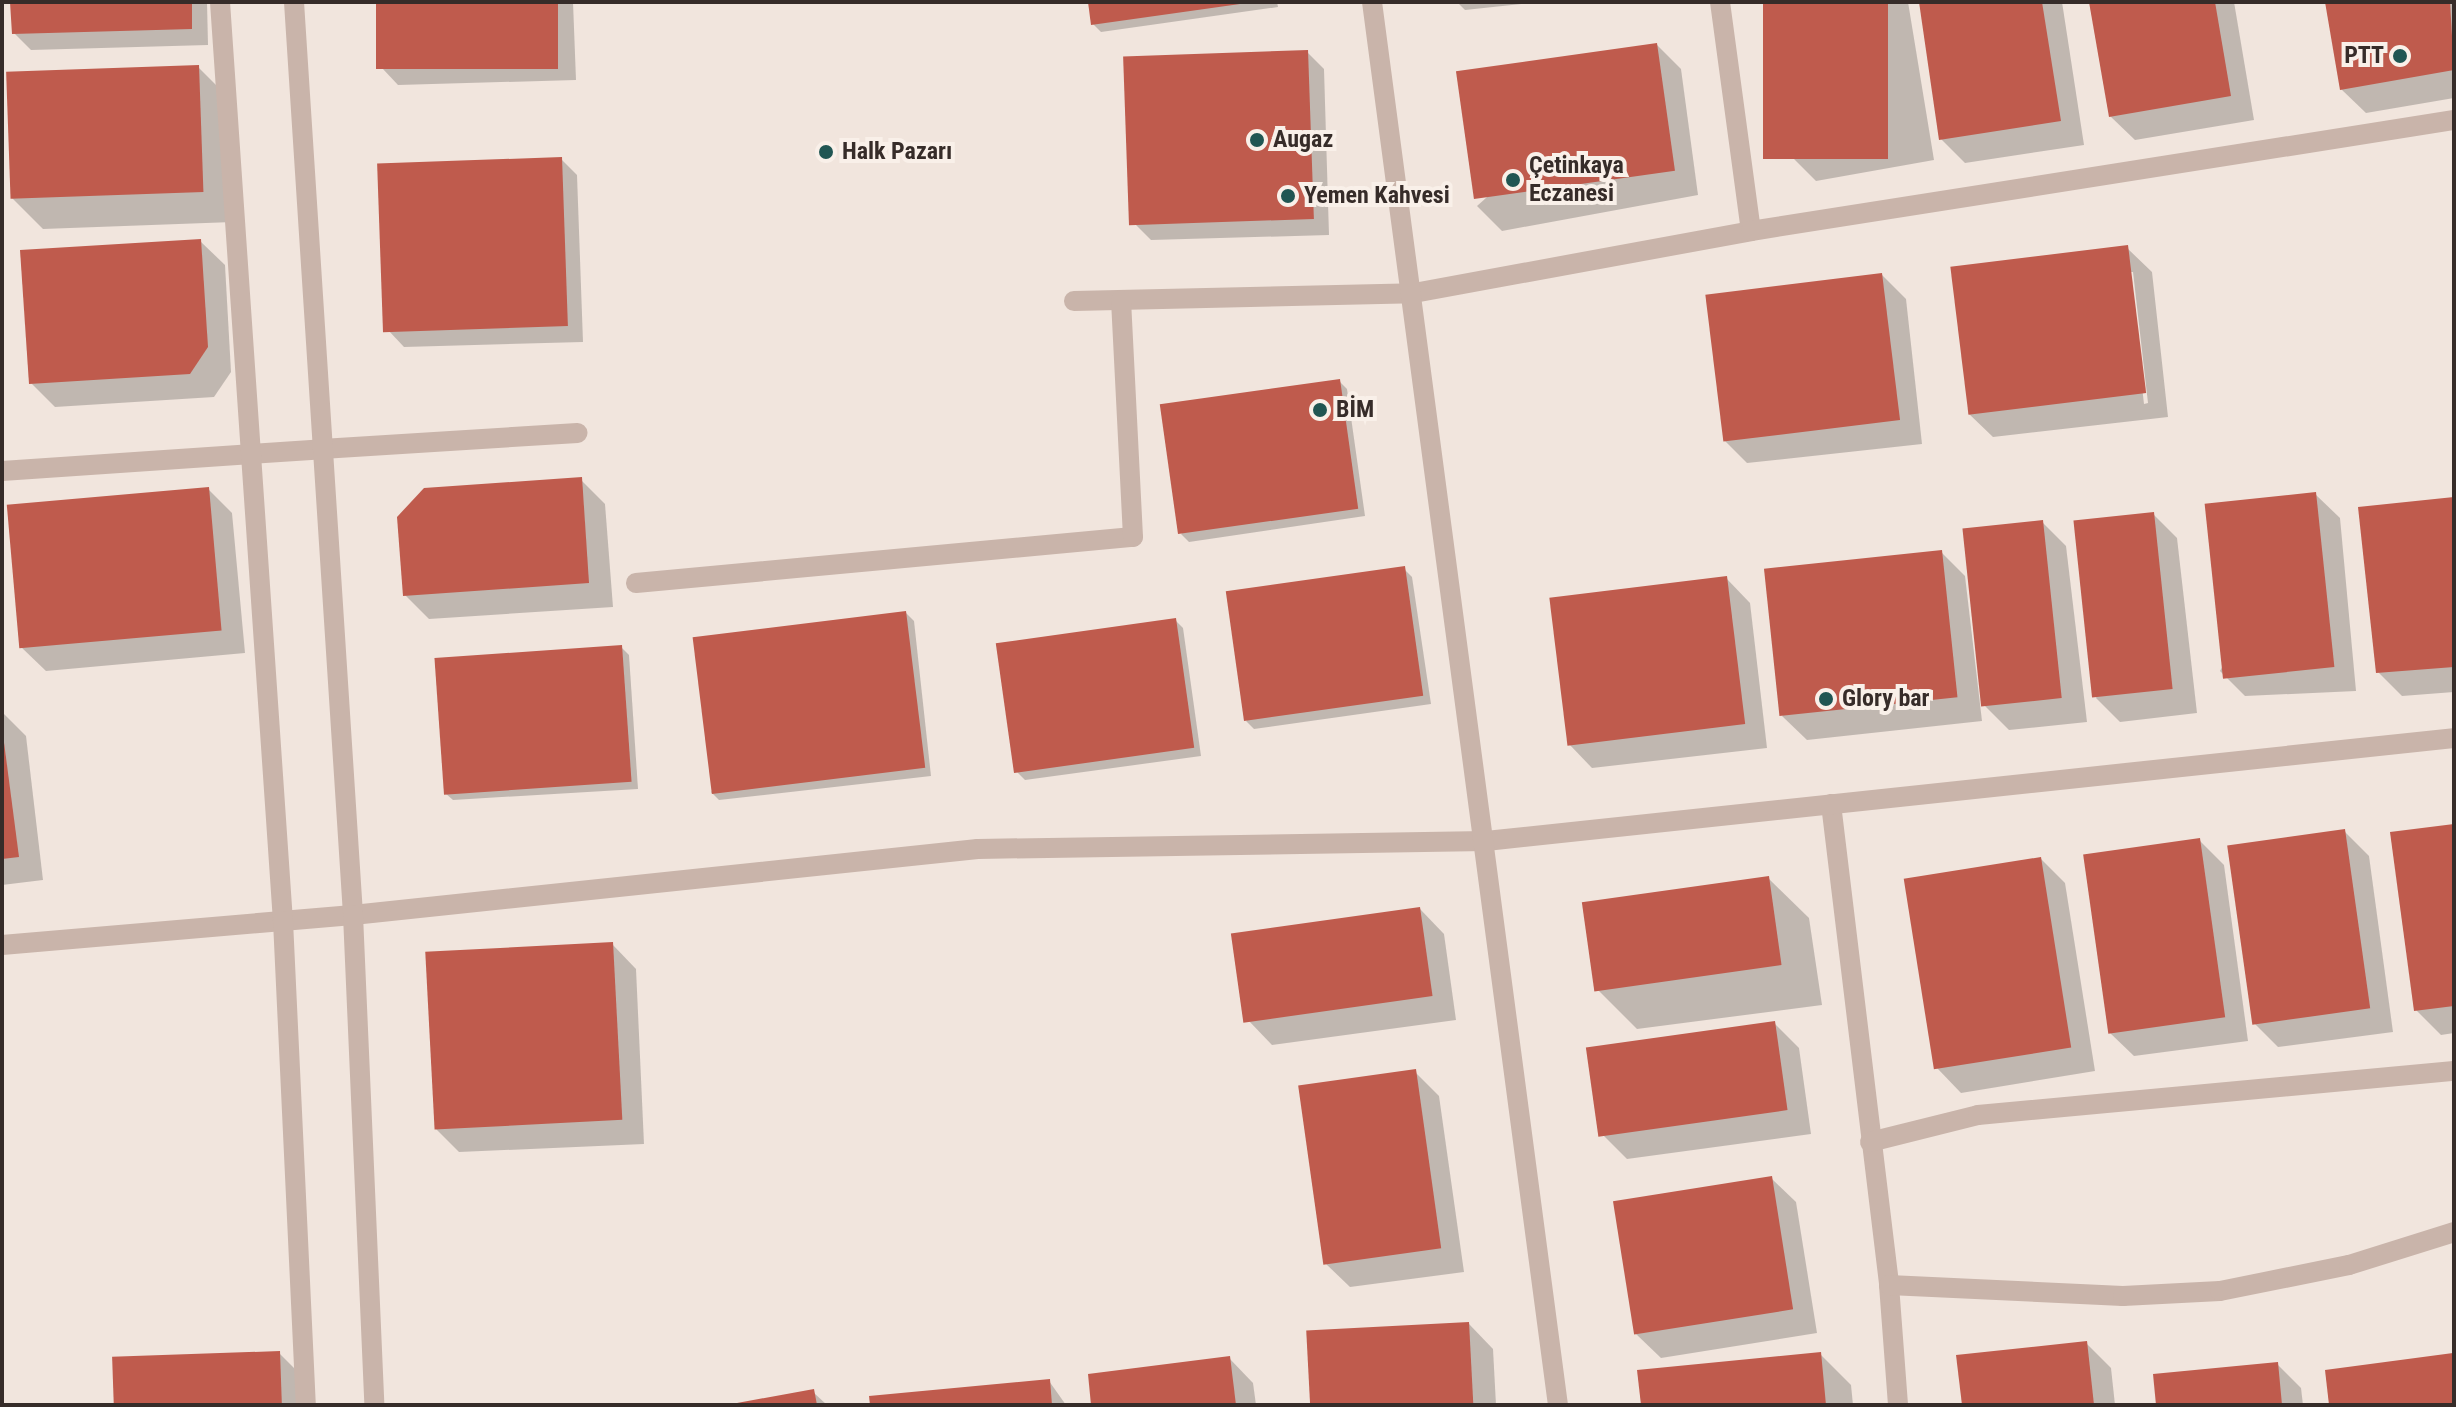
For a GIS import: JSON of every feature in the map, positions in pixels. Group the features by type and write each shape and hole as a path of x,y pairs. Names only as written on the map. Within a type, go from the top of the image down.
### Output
{"street":[{"path":"220,2 248,454 283,921 306,1405"},
{"path":"294,2 353,915 374,1405"},
{"path":"1372,2 1414,293 1558,1405"},
{"path":"1720,2 1751,231"},
{"path":"1074,301 1414,293 1751,231 2454,120"},
{"path":"636,583 1133,537 1121,300"},
{"path":"2,471 577,433"},
{"path":"2,945 353,915 978,849 1486,841 2454,738"},
{"path":"1831,804 1889,1285 1898,1405"},
{"path":"1870,1142 1978,1115 2454,1071"},
{"path":"1889,1285 2123,1296 2220,1291 2349,1265 2454,1232"}],"building":[{"path":"10,2 192,2 192,29 12,34"},
{"path":"376,2 558,2 558,69 376,69"},
{"path":"1088,2 1240,2 1240,4 1091,25"},
{"path":"1763,2 1888,2 1888,159 1763,159"},
{"path":"1919,2 2042,2 2061,121 1939,140"},
{"path":"2089,2 2215,2 2231,96 2109,117"},
{"path":"2325,2 2450,2 2454,70 2340,90"},
{"path":"1657,43 1675,171 1474,199 1456,71"},
{"path":"1308,50 1314,219 1129,225 1123,56"},
{"path":"199,65 203,192 11,199 6,72"},
{"path":"562,157 568,326 383,332 377,163"},
{"path":"201,239 208,347 190,374 29,384 20,250"},
{"path":"2128,245 2146,393 1968,415 1950,267"},
{"path":"1882,273 1900,420 1723,442 1705,295"},
{"path":"1340,379 1358,509 1178,534 1160,404"},
{"path":"582,477 589,583 403,596 397,517 424,488"},
{"path":"209,487 222,630 19,648 7,505"},
{"path":"2316,492 2334,667 2223,679 2205,504"},
{"path":"2454,497 2454,667 2376,673 2358,507"},
{"path":"2154,512 2173,689 2092,697 2073,520"},
{"path":"2043,520 2062,698 1981,706 1962,528"},
{"path":"1942,550 1957,697 1779,716 1764,569"},
{"path":"1405,566 1423,696 1244,721 1226,591"},
{"path":"1727,576 1745,724 1567,746 1549,598"},
{"path":"906,611 925,768 712,794 693,637"},
{"path":"1176,618 1194,748 1014,773 996,643"},
{"path":"622,645 632,782 444,795 434,658"},
{"path":"2,727 19,857 2,859"},
{"path":"2454,824 2454,1006 2414,1011 2390,832"},
{"path":"2345,829 2370,1008 2252,1025 2227,846"},
{"path":"2200,838 2225,1017 2108,1034 2083,854"},
{"path":"2041,857 2071,1048 1934,1069 1904,879"},
{"path":"1769,876 1782,965 1594,991 1582,902"},
{"path":"1420,907 1433,996 1243,1023 1231,934"},
{"path":"613,942 622,1120 435,1130 425,952"},
{"path":"1775,1021 1788,1110 1598,1137 1586,1048"},
{"path":"1416,1069 1441,1248 1323,1265 1298,1086"},
{"path":"1772,1176 1793,1309 1634,1335 1613,1201"},
{"path":"1469,1322 1473,1405 1310,1405 1306,1331"},
{"path":"2087,1341 2094,1405 1962,1405 1956,1355"},
{"path":"280,1351 282,1405 114,1405 112,1357"},
{"path":"1821,1352 1826,1405 1641,1405 1637,1370"},
{"path":"2453,1353 2454,1405 2329,1405 2325,1370"},
{"path":"1230,1356 1236,1405 1091,1405 1088,1374"},
{"path":"2278,1362 2282,1405 2156,1405 2153,1374"},
{"path":"1050,1379 1052,1405 870,1405 869,1396"},
{"path":"814,1389 817,1405 737,1405 737,1403"}],"place":[{"name":"PTT","path":"2400,56"},
{"name":"Augaz","path":"1257,140"},
{"name":"Halk Pazarı","path":"826,152"},
{"name":"Çetinkaya Eczanesi","path":"1513,180"},
{"name":"Yemen Kahvesi","path":"1288,196"},
{"name":"BİM","path":"1320,410"},
{"name":"Glory bar","path":"1826,699"}]}
